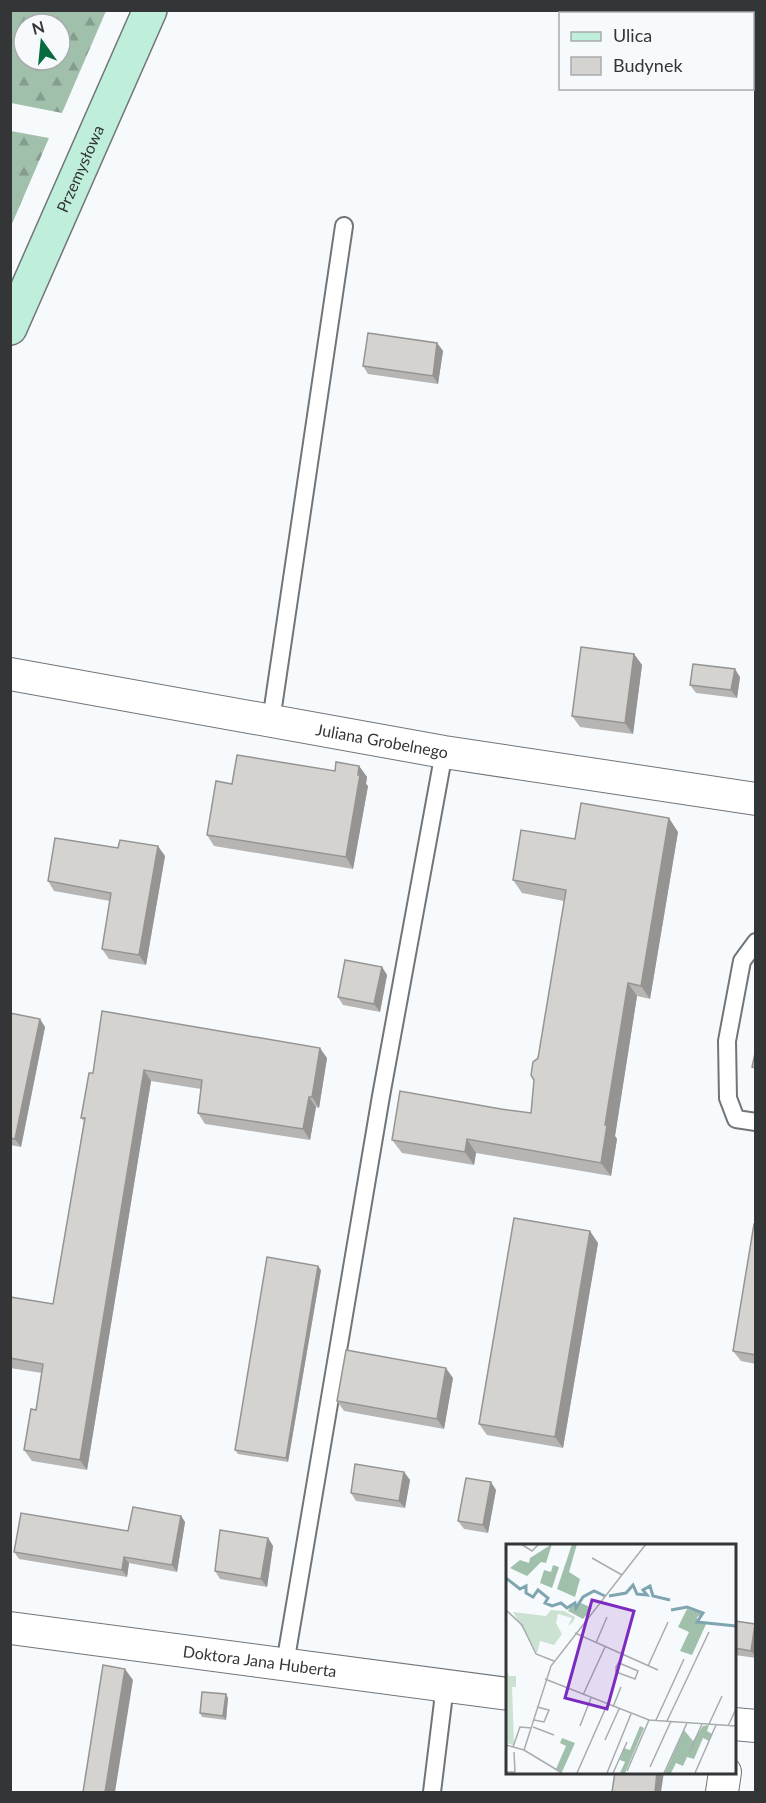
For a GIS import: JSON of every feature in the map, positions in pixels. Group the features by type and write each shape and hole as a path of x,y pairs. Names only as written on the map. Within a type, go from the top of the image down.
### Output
{"street":[{"name":"Przemysłowa","path":"10,328 150,10"},
{"name":"Juliana Grobelnego","path":"10,674 444,752 756,799"},
{"name":"Doktora Jana Huberta","path":"10,1628 506,1694"},
{"path":"736,1724 756,1726"},
{"path":"722,1792 725,1773"}],"lane":[{"path":"271,721 344,226"},
{"path":"285,1664 377,1119 444,752"},
{"path":"754,948 742,961 727,1041 727,1082 728,1098 735,1119 756,1122"},
{"path":"432,1792 443,1702 440,1685"}],"green space":[{"path":"10,11 106,11 62,113 11,103"},
{"path":"10,131 49,138 11,226"}],"building":[{"path":"368,333 437,343 433,376 363,366"},
{"path":"581,647 634,654 625,723 572,716"},
{"path":"693,664 735,669 731,690 690,685"},
{"path":"237,755 335,771 336,762 359,766 358,775 360,775 346,857 207,835 216,781 232,784"},
{"path":"581,803 669,818 641,986 628,983 601,1163 467,1139 465,1152 392,1140 400,1091 531,1113 533,1062 538,1058 566,890 513,880 521,830 575,839"},
{"path":"55,838 118,848 120,840 158,846 139,955 102,949 111,893 48,881"},
{"path":"345,960 382,967 374,1004 338,997"},
{"path":"102,1011 320,1048 312,1097 309,1097 303,1129 198,1113 202,1080 144,1070 80,1460 24,1450 31,1409 36,1410 43,1364 10,1358 10,1297 53,1304 85,1118 81,1118 89,1073 93,1073"},
{"path":"10,1013 40,1019 15,1139 10,1138"},
{"path":"756,1049 756,1068 752,1067"},
{"path":"514,1218 590,1231 555,1437 479,1424"},
{"path":"754,1224 756,1224 756,1355 733,1351"},
{"path":"267,1257 318,1266 286,1458 235,1450"},
{"path":"346,1350 446,1368 437,1419 337,1401"},
{"path":"355,1464 404,1472 399,1501 351,1493"},
{"path":"466,1478 491,1482 483,1525 458,1521"},
{"path":"133,1507 181,1516 172,1565 124,1557 122,1570 14,1552 21,1513 128,1531"},
{"path":"220,1530 268,1538 261,1579 215,1571"},
{"path":"736,1621 755,1624 751,1651 736,1648"},
{"path":"103,1665 125,1669 105,1792 83,1792"},
{"path":"202,1692 226,1694 223,1716 200,1713"},
{"path":"615,1773 657,1773 655,1792 612,1792"}]}
